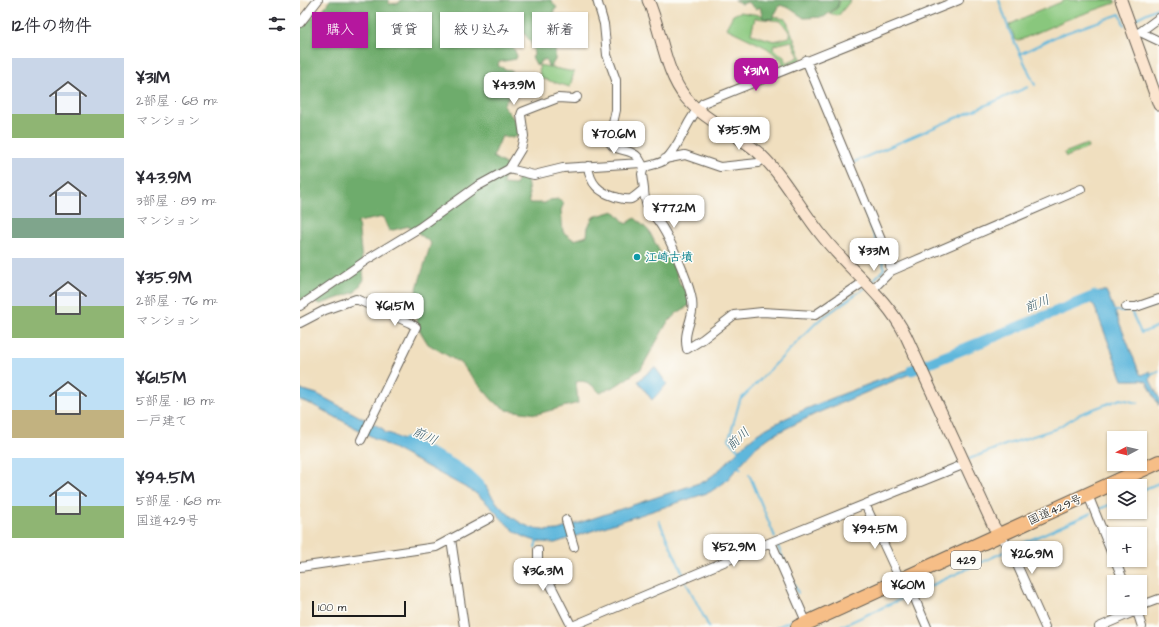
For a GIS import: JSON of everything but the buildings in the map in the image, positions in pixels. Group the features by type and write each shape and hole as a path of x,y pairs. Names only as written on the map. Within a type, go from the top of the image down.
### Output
{"highway":[{"name":"国道429号","path":"806,622 905,583 1089,499 1159,462"},
{"path":"1144,479 1159,472"},
{"name":"国道429号","path":"1089,499 1107,494"}],"street":[{"path":"300,23 318,0"},
{"path":"597,0 604,24 607,55 616,80 616,110 609,141 616,149 632,153 637,156 643,165 642,174 647,208 663,227 690,293 693,314 685,340 687,349 703,339 734,315 762,312 815,315 891,271 1081,189"},
{"path":"648,0 675,79 686,98 696,109 746,142 764,158 823,237 869,285 896,317 994,527 1002,538 1045,627"},
{"path":"665,159 679,141 696,109 703,103 806,60 959,0"},
{"path":"1121,0 1136,33 1159,105"},
{"path":"1136,33 1159,18"},
{"path":"1136,33 1159,41"},
{"path":"806,60 889,259 891,271"},
{"path":"300,306 368,259 419,228 476,187 509,169 521,149 524,136 520,115 522,112 558,98 574,99 577,97"},
{"path":"509,169 534,175 563,168 643,165 685,155 720,167 758,163 764,158"},
{"path":"588,166 591,180 599,191 607,195 620,199 631,198 644,190"},
{"path":"300,323 325,310 356,299 416,327 362,439"},
{"path":"1126,308 1136,307 1159,299"},
{"path":"538,550 538,560 571,627 774,541 965,464"},
{"path":"1089,499 1107,542"},
{"path":"865,504 927,627"},
{"path":"300,567 436,547 490,518"},
{"path":"566,520 574,546"},
{"path":"451,539 464,627"},
{"path":"774,541 806,622"},
{"path":"1147,604 1159,599"},
{"path":"1100,627 1123,615"},
{"path":"1139,615 1142,627"}],"green space":[{"path":"330,0 388,0 389,4 399,3 401,0 551,0 557,8 554,10 554,12 532,12 532,46 524,33 524,12 440,12 440,48 514,48 517,56 516,59 499,62 498,66 513,72 509,77 511,82 503,89 509,97 503,105 520,127 520,134 513,138 502,136 493,157 507,165 503,184 516,185 518,177 527,179 530,203 545,203 549,200 559,199 564,203 561,210 563,232 574,240 587,236 588,227 593,217 614,211 626,224 635,218 649,231 661,254 669,251 680,284 687,292 690,305 677,313 667,323 641,369 617,385 600,393 587,382 576,382 578,403 537,414 507,410 494,402 460,363 428,344 420,331 416,318 415,295 431,243 409,226 389,231 383,217 358,222 364,280 355,292 321,304 304,298 300,301 300,26 312,18 312,48 368,48 368,12 321,12"},
{"path":"734,0 839,0 837,7 824,17 804,18 789,8 780,5 772,19 763,18 760,7 756,9 748,2 742,4"},
{"path":"840,0 851,0 838,16 830,14 838,7"},
{"path":"1066,0 1115,0 1115,3 1066,20 1018,41 1015,39 1009,25"},
{"path":"740,12 786,19 801,60 769,71 783,66 782,60 767,48 726,28 733,15","holes":["755,18 781,21 790,33 790,37 774,41 751,34","792,41 799,57 786,63 784,57 773,49 774,45"]},
{"path":"532,48 556,48 555,60 551,66 548,66 546,60 542,60 537,66 532,57 534,55"},
{"path":"539,65 574,72 570,87 540,78"},
{"path":"1087,144 1088,148 1066,157 1064,153"}],"water":[{"path":"1100,291 1106,291 1109,297 1140,374 1142,375 1150,371 1150,380 1159,398 1159,406 1147,382 1142,380 1123,380 1095,308 1086,297"},
{"path":"922,364 924,368 815,414 771,436 756,447 725,482 710,492 555,543 539,542 517,533 474,492 313,405 300,400 300,389 317,394 383,429 385,433 391,434 486,486 491,495 504,510 525,525 540,530 558,530 705,481 758,433 767,428 804,410"},
{"path":"655,367 667,384 652,400 638,381"}],"waterway":[{"path":"999,0 1009,30 1035,85"},
{"path":"1135,19 1159,7"},
{"path":"1020,54 1057,36 1120,14 1124,25"},
{"path":"854,162 1028,87"},
{"path":"847,165 883,259 884,269 871,283"},
{"path":"740,452 729,439 740,400 818,321 866,287"},
{"name":"前川","path":"912,370 1095,296 1100,297"},
{"path":"1143,309 1159,304"},
{"path":"1113,311 1127,311"},
{"path":"1131,311 1141,333 1159,326"},
{"path":"1149,376 1159,371"},
{"path":"969,459 1005,445 1055,429 1080,414 1121,399 1138,403"},
{"name":"前川","path":"406,443 455,466 480,487"},
{"path":"737,465 741,469"},
{"path":"749,474 775,537"},
{"path":"1147,488 1159,483"},
{"path":"1097,510 1107,506"},
{"path":"1014,547 1091,513"},
{"path":"659,521 684,576"},
{"path":"535,548 537,539"},
{"path":"776,542 798,593"},
{"path":"917,592 1006,551"},
{"path":"685,580 709,627"},
{"path":"840,627 910,595"},
{"path":"806,614 816,609"},
{"path":"777,627 802,616"}],"place":[{"name":"江崎古墳","path":"637,257"}]}
